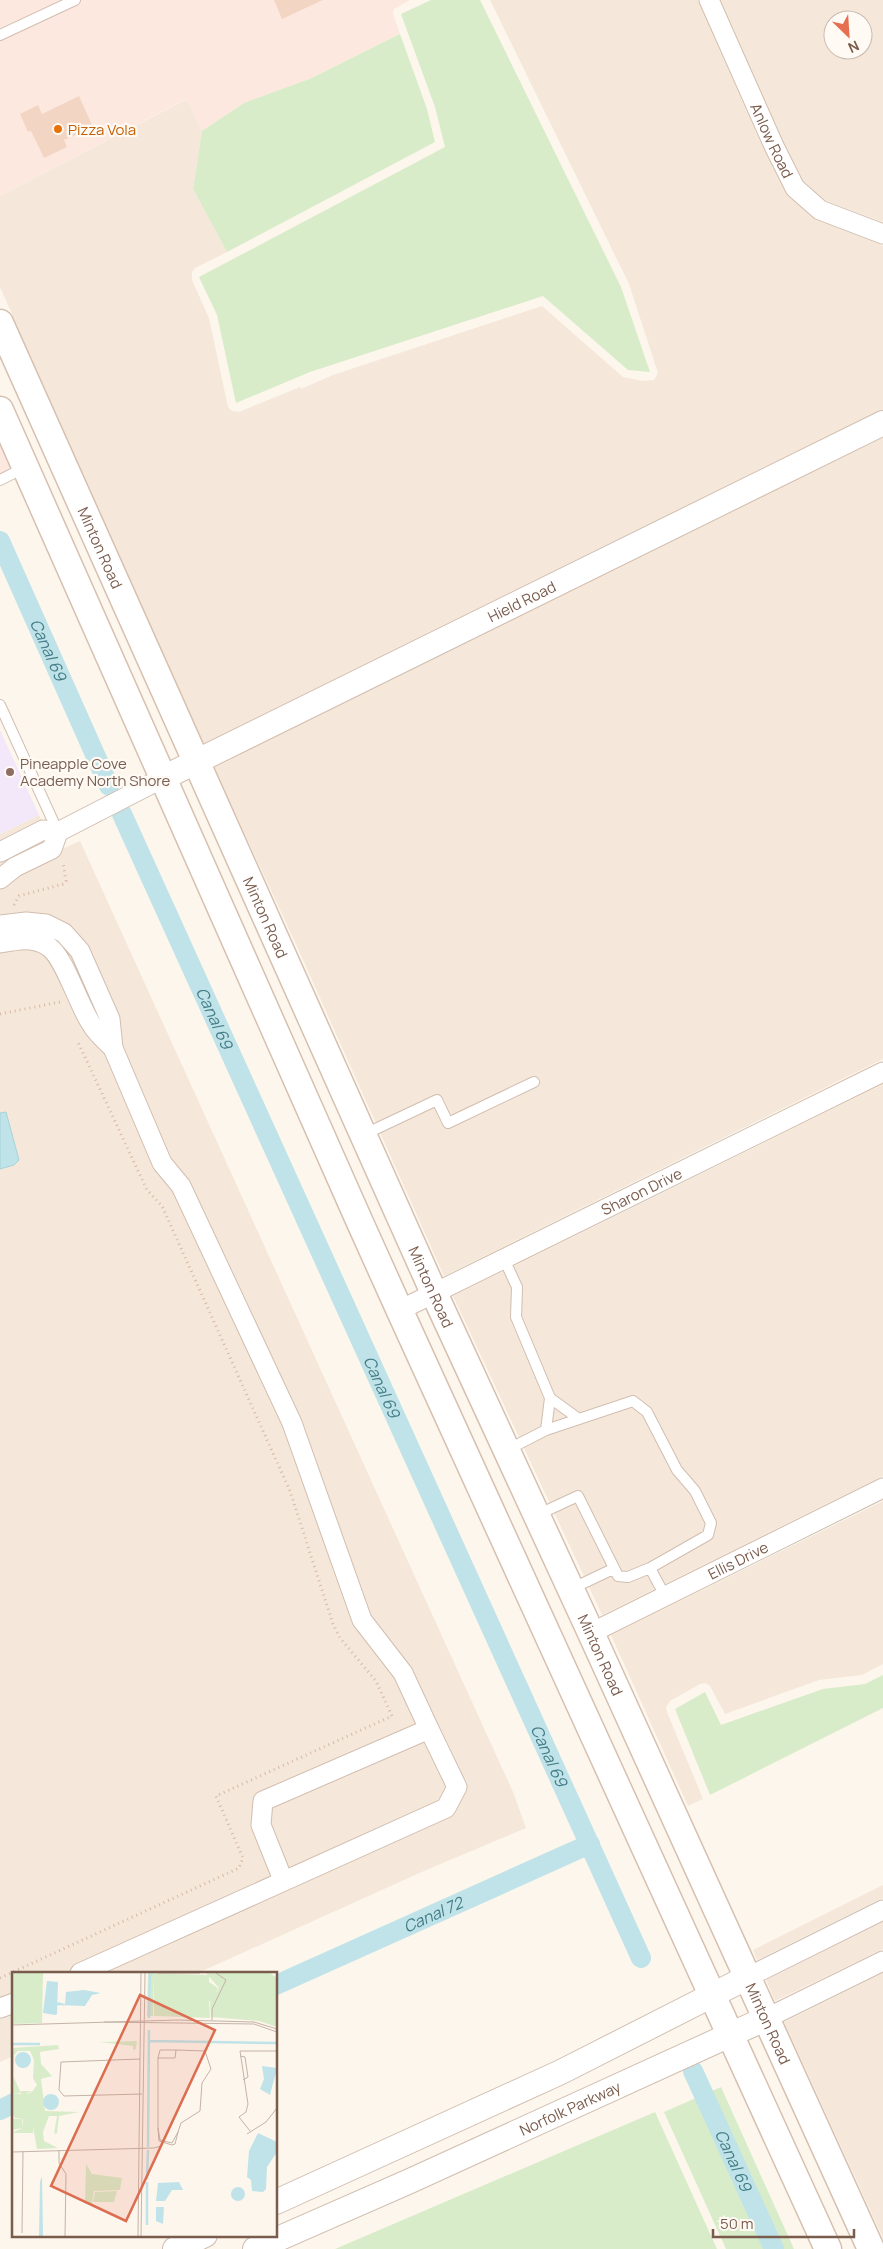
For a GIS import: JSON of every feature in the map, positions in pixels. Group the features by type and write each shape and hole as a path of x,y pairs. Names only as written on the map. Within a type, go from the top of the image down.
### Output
{"main road":[{"name":"Minton Road","path":"0,322 195,762 434,1293 592,1633 871,2249"},
{"path":"0,410 161,779 400,1310 732,2034 828,2249"},
{"path":"25,468 60,496 84,546 113,577"}],"street":[{"name":"Anlow Road","path":"709,0 774,146 795,188 820,210 883,234"},
{"name":"Hield Road","path":"161,779 883,423"},
{"path":"0,852 43,830 58,832 161,779"},
{"path":"0,879 15,867 52,849 58,832"},
{"path":"0,925 26,922 46,924 64,933 80,951 110,1018 113,1048 162,1163 181,1186 292,1423 362,1620 403,1673 457,1787 446,1808 82,1972"},
{"path":"0,943 20,939 33,940 50,947 60,961 92,1027 113,1048"},
{"path":"83,1009 102,1000"},
{"name":"Sharon Drive","path":"400,1310 883,1072"},
{"name":"Ellis Drive","path":"592,1633 883,1488"},
{"path":"283,1880 261,1825 263,1801 429,1729"},
{"path":"278,2201 561,2072 883,1910"},
{"name":"Norfolk Parkway","path":"255,2249 767,2018 883,1961"},
{"path":"0,2008 12,2004"},
{"path":"175,2249 203,2236"}],"lane":[{"path":"0,36 75,0"},
{"path":"0,480 25,468"},
{"path":"0,705 58,832"},
{"path":"364,1135 438,1100 448,1123 534,1082"},
{"path":"504,1259 517,1287 516,1316 550,1398 546,1430"},
{"path":"550,1398 579,1419"},
{"path":"507,1450 546,1430 633,1401 647,1412 677,1470 696,1492 711,1522 708,1536 628,1578 618,1576 613,1569 578,1496 537,1515"},
{"path":"650,1568 665,1596"},
{"path":"571,1589 613,1569"}],"path":[{"path":"60,1003 64,1011"},
{"path":"13,1972 239,1868 243,1858 216,1796 392,1716 376,1681 340,1638 333,1624 290,1491 162,1206 147,1190 75,1035"},
{"path":"0,1978 12,1972"}],"shaded area":[{"path":"0,0 410,0 394,9 393,14 400,34 312,78 244,103 202,131 186,99 0,196"},
{"path":"490,0 698,0 787,192 818,220 874,240 883,246 883,411 204,746 0,287 0,196 187,99 202,131 193,189 227,252 195,268 192,272 192,280 209,318 228,407 232,411 239,412 333,375 542,306 623,377 643,381 654,380 658,373 629,284"},
{"path":"719,0 883,0 883,222 824,200 803,181 783,142"},
{"path":"0,410 25,468 0,480"},
{"path":"883,435 883,1059 444,1276 295,942 213,766"},
{"name":"Pineapple Cove Academy North Shore","path":"0,730 39,815 0,834"},
{"path":"39,815 57,851 80,841 513,1792 526,1828 424,1871 200,1972 12,1972 12,2057 0,2062 0,834"},
{"path":"883,1084 883,1476 602,1615 453,1296"},
{"path":"883,1501 883,1664 862,1675 819,1680 725,1714 710,1686 705,1683 670,1701 666,1707 667,1712 703,1799 688,1806 611,1635"},
{"path":"883,1885 883,1898 757,1960 753,1950"},
{"path":"883,1922 883,1949 775,2001 766,1980"},
{"path":"883,1973 883,2238 784,2022"}],"green space":[{"path":"431,0 480,0 621,287 650,372 628,370 543,296 310,372 236,403 217,315 199,277 445,147 435,107 401,14"},
{"path":"400,34 427,109 435,142 227,252 193,189 202,131 244,103 312,78"},
{"path":"883,1675 883,1708 710,1795 675,1709 705,1692 721,1725 823,1689 865,1684"},
{"path":"721,2087 794,2249 726,2249 664,2112"},
{"path":"655,2112 717,2249 335,2249"}],"water":[{"path":"6,1112 19,1160 14,1165 0,1169 0,1113"}],"building":[{"path":"274,0 323,0 282,19"},
{"name":"Pizza Vola","path":"79,96 93,127 64,140 67,147 44,158 31,131 28,132 20,114 38,105 42,114"}],"waterway":[{"name":"Canal 69","path":"0,541 109,786"},
{"name":"Canal 69","path":"122,814 641,1958"},
{"name":"Canal 72","path":"278,1984 590,1844"},
{"name":"Canal 69","path":"693,2071 774,2249"},
{"name":"Canal 72","path":"0,2110 12,2104"}],"place":[{"name":"Pizza Vola","path":"58,129"},
{"name":"Pineapple Cove Academy North Shore","path":"10,772"}]}
